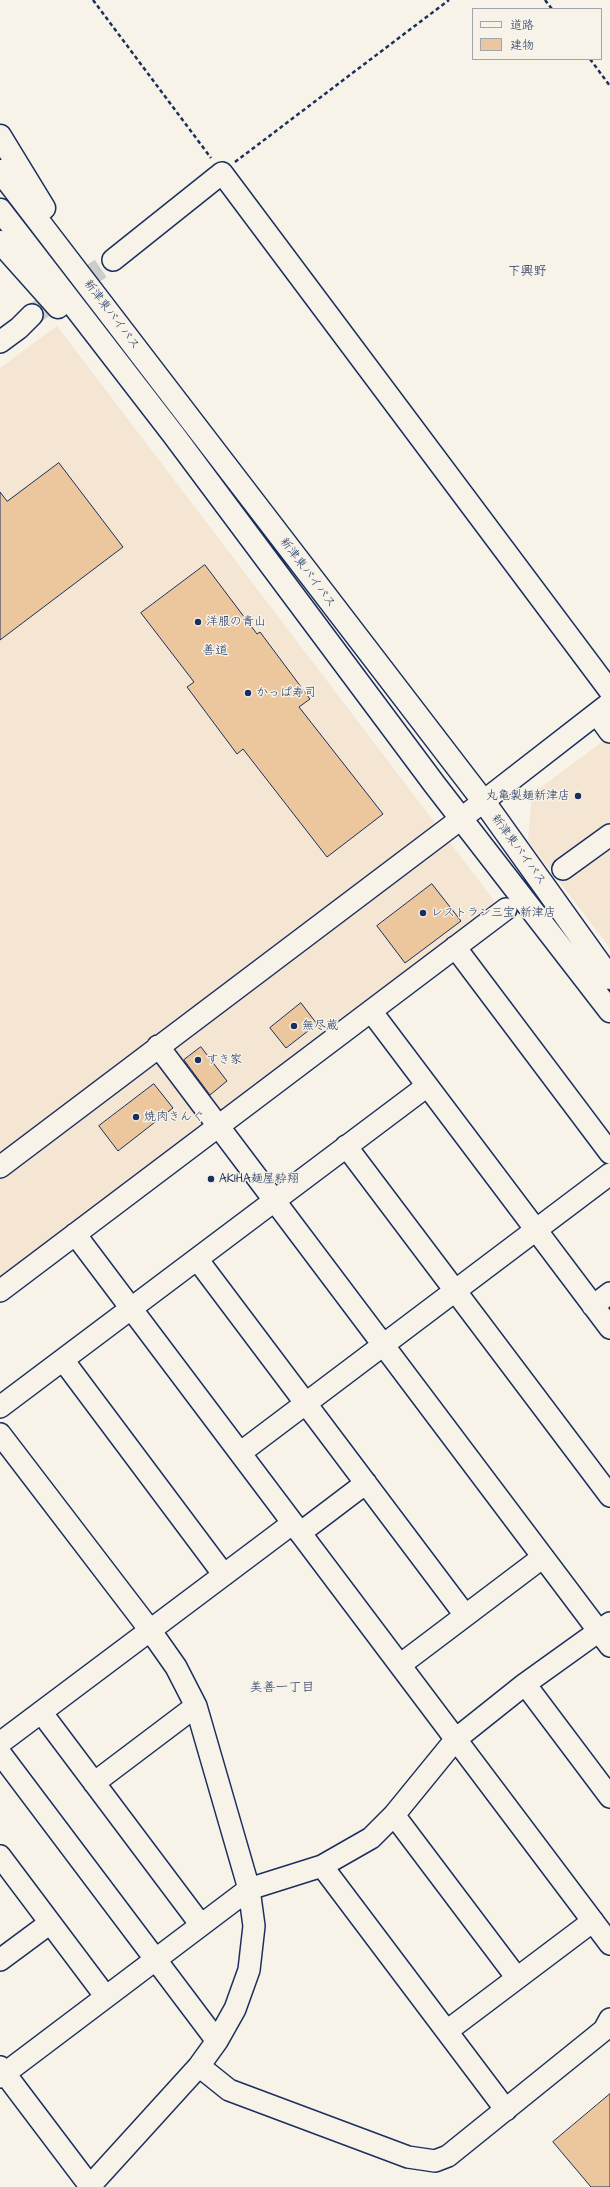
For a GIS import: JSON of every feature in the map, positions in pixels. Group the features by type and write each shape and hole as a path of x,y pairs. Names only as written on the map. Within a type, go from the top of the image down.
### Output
{"highway":[{"path":"0,136 108,312"},
{"name":"新津東バイパス","path":"0,172 484,802 610,978"},
{"name":"新津東バイパス","path":"0,210 173,434 425,772 610,1011"},
{"path":"0,242 173,434"}],"street":[{"path":"113,260 222,172 610,691"},
{"path":"0,342 19,328 32,314"},
{"path":"0,1167 158,1046 484,802 603,709 610,732"},
{"path":"563,869 610,835"},
{"path":"0,1291 506,909"},
{"path":"455,947 610,1153"},
{"path":"371,1011 610,1328"},
{"path":"0,1434 150,1630 176,1668 196,1706 249,1889 254,1926 249,1970 235,2009 217,2041 200,2066 89,2186 2,2072 106,1997 249,1889 322,1866 372,1838 394,1815 456,1739 525,1684 606,1633 543,1557 158,1046"},
{"path":"0,1407 427,1086"},
{"path":"346,1146 610,1496"},
{"path":"240,1453 610,1174"},
{"path":"75,1234 610,1944"},
{"path":"197,1259 465,1616"},
{"path":"593,1306 610,1293"},
{"path":"63,1360 224,1574"},
{"path":"0,1743 224,1574 366,1483"},
{"path":"400,1665 543,1557"},
{"path":"525,1684 610,1797"},
{"path":"94,1783 196,1706"},
{"path":"41,1712 201,1925"},
{"path":"0,1753 217,2041"},
{"path":"394,1815 517,1978"},
{"path":"0,1856 106,1997"},
{"path":"322,1866 506,2110"},
{"path":"447,2031 593,1921"},
{"path":"0,1960 50,1923"},
{"path":"200,2066 229,2090 408,2157 435,2161 448,2156 506,2110 604,2030 610,2019"}],"path":[{"path":"93,0 222,172 449,0"},
{"path":"545,0 551,8"},
{"path":"591,60 610,86"}],"shaded area":[{"path":"57,326 499,907 0,1283 0,368"},
{"path":"610,736 610,948 528,841 532,794"}],"building":[{"path":"59,463 123,547 0,640 0,492 7,501"},
{"path":"205,565 257,634 260,632 310,699 299,707 383,814 327,857 243,749 237,754 187,687 194,682 141,613"},
{"path":"432,884 461,921 405,963 377,926"},
{"name":"無尽蔵","path":"301,1003 317,1024 286,1048 270,1028"},
{"path":"201,1047 227,1081 210,1095 184,1060"},
{"name":"焼肉きんぐ","path":"154,1084 173,1108 118,1151 99,1126"},
{"path":"610,2094 610,2187 591,2187 553,2142"}],"tunnel":[{"path":"32,315 113,260"}],"place":[{"name":"洋服の青山","path":"198,622"},
{"name":"かっぱ寿司","path":"248,693"},
{"name":"丸亀製麺新津店","path":"578,796"},
{"name":"レストラン三宝 新津店","path":"423,913"},
{"name":"無尽蔵","path":"294,1026"},
{"name":"すき家","path":"198,1060"},
{"name":"焼肉きんぐ","path":"136,1117"},
{"name":"AKIHA麺屋粋翔","path":"211,1179"}],"district":[{"name":"下興野","path":"527,272"},
{"name":"善道","path":"215,651"},
{"name":"美善一丁目","path":"282,1688"}]}
